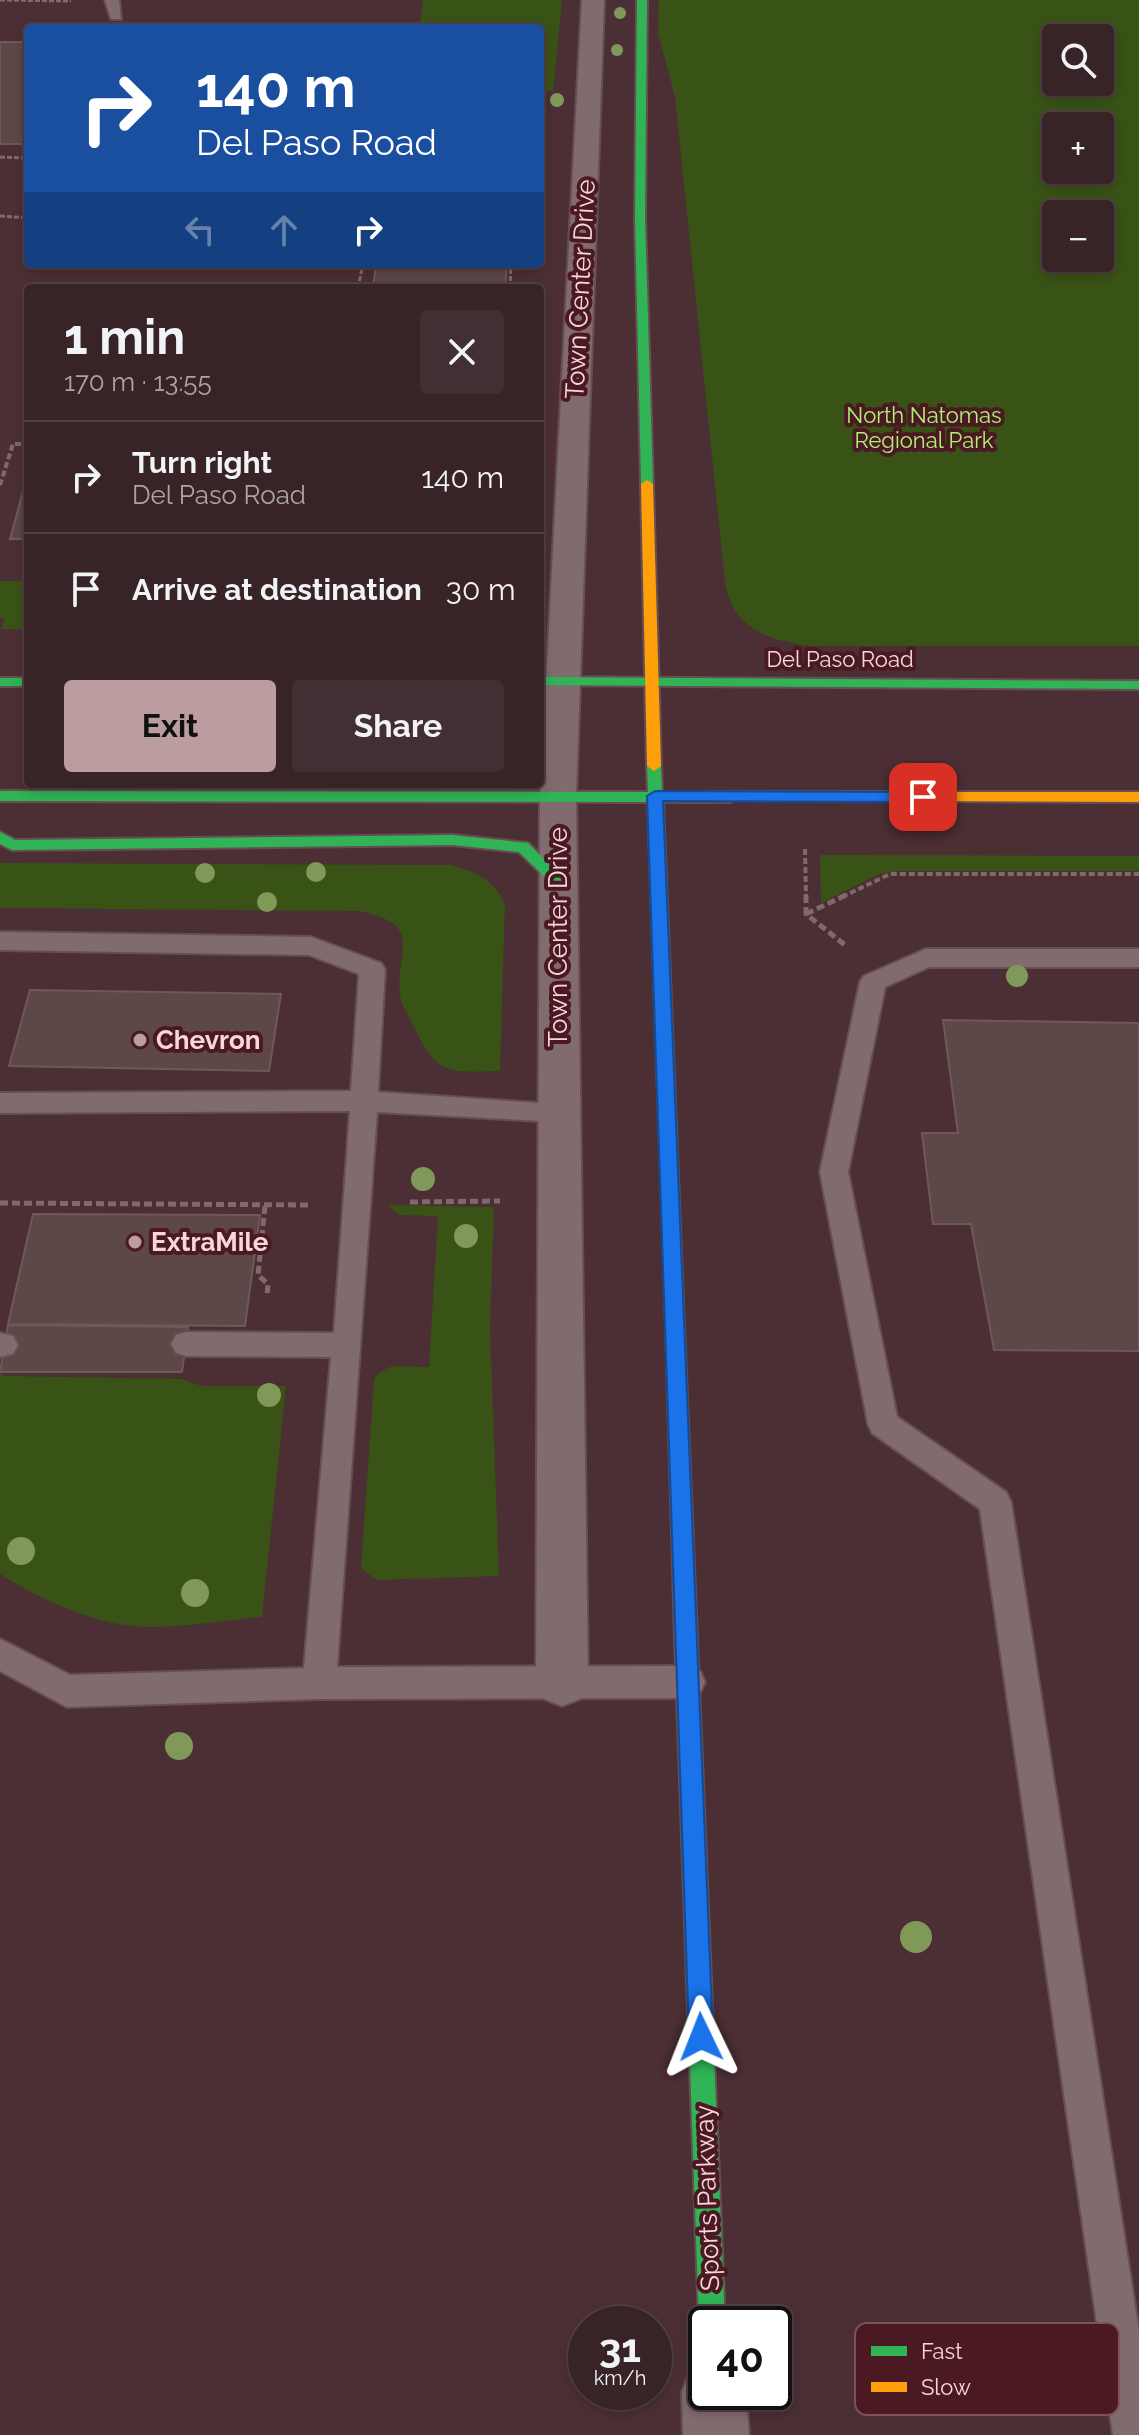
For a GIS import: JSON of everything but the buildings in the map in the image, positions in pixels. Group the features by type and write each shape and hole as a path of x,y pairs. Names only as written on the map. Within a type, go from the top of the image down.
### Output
{"street":[{"name":"Town Center Drive","path":"562,1682 558,796 550,681 593,0"},
{"name":"Town Center Drive","path":"642,0 640,218 652,682"},
{"name":"Del Paso Road","path":"550,681 1139,685"},
{"path":"0,682 24,682"},
{"name":"Sports Parkway","path":"652,682 711,2306"},
{"path":"0,796 1139,797"},
{"path":"0,837 12,845 452,840 523,847 558,881"},
{"path":"715,2410 716,2435"}],"lane":[{"path":"112,0 116,16"},
{"path":"0,941 311,946 372,969 359,1204 319,1683"},
{"path":"1117,2323 995,1502 883,1424 834,1172 873,982 926,958 1139,958"},
{"path":"0,1103 364,1101 559,1112"},
{"path":"186,1344 346,1345"},
{"path":"0,1654 67,1691 319,1683 688,1682"},
{"path":"1119,2334 1134,2435"}],"path":[{"path":"0,0 112,0"},
{"path":"0,157 24,158"},
{"path":"0,216 24,218"},
{"path":"0,485 13,444 24,444"},
{"path":"805,849 806,914"},
{"path":"806,914 890,874 1139,874"},
{"path":"806,914 884,977"},
{"path":"0,1203 265,1206 502,1201"},
{"path":"263,1345 268,1284 258,1275 265,1206"}],"green space":[{"path":"423,0 562,0 553,91 544,91 544,24 420,24"},
{"name":"North Natomas Regional Park","path":"659,0 1139,0 1139,646 811,646 767,636 755,630 736,612 725,583 675,97 658,33"},
{"path":"0,581 24,581 24,629 1,629 5,619 0,618"},
{"path":"820,855 1139,856 1139,871 897,871 880,874 821,903"},
{"path":"0,863 450,865 468,871 489,882 505,903 500,1071 458,1071 439,1064 431,1056 401,999 403,941 400,932 380,917 360,911 0,908"},
{"path":"388,1205 494,1207 490,1330 499,1576 377,1580 361,1568 374,1380 384,1369 391,1367 429,1367 438,1216 399,1215"},
{"path":"0,1373 4,1376 181,1379 202,1386 286,1386 262,1617 167,1627 130,1626 84,1615 27,1590 0,1574"}],"traffic: fast":[{"path":"642,0 640,218 647,484"},
{"path":"544,681 1139,685"},
{"path":"0,682 24,682"},
{"path":"654,766 675,1327"},
{"path":"0,796 730,797"},
{"path":"0,837 12,845 452,840 523,847 558,881"},
{"path":"686,1638 711,2306"}],"traffic: slow":[{"path":"647,484 654,766"},
{"path":"730,797 1139,797"},
{"path":"675,1327 686,1638"}],"place":[{"name":"Chevron","path":"140,1040"},
{"name":"ExtraMile","path":"135,1242"}],"route":[{"path":"701,2037 655,796 923,797"}]}
